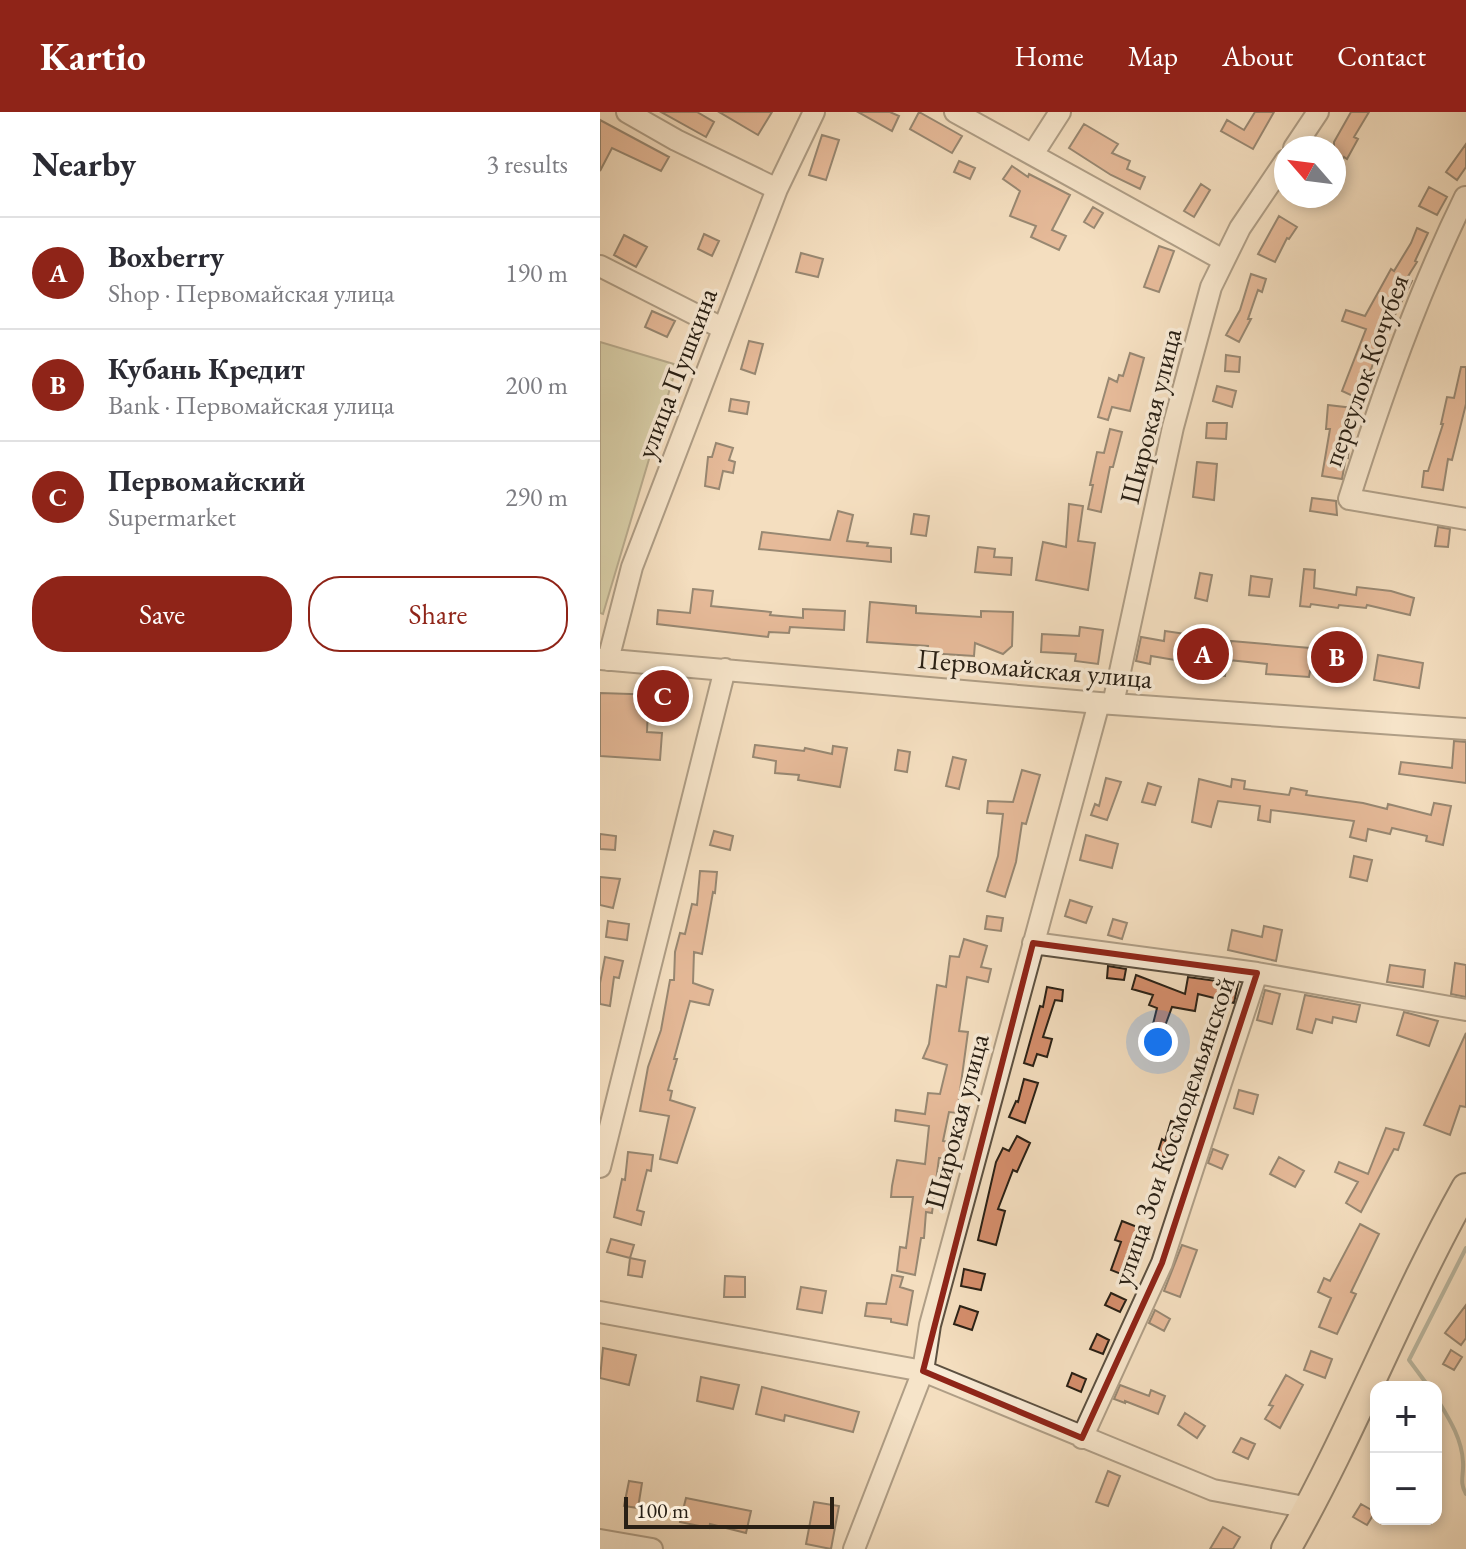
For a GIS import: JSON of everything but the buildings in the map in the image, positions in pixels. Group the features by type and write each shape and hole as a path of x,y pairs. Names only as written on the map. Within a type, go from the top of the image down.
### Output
{"highway":[{"path":"1286,1549 1310,1508 1431,1250 1466,1188"}],"street":[{"path":"627,112 676,140 777,189"},
{"name":"улица Пушкина","path":"604,660 632,567 722,328 777,189 814,112"},
{"path":"955,112 1223,260"},
{"path":"1033,154 1060,112"},
{"path":"1302,136 1318,112"},
{"name":"Широкая улица","path":"854,1549 923,1371 930,1325 1033,943 1106,703 1173,427 1211,287 1240,228 1274,178"},
{"name":"переулок Кочубея","path":"1465,197 1460,224 1421,290 1388,378 1349,499 1466,519"},
{"path":"600,266 722,328"},
{"name":"Первомайская улица","path":"604,660 1106,703 1466,729"},
{"path":"600,1167 725,669"},
{"path":"1033,943 1257,973 1466,1010"},
{"name":"улица Зои Космодемьянской","path":"1082,1438 1162,1263 1257,973"},
{"path":"600,1312 923,1371 1213,1490 1310,1508"},
{"path":"600,1540 652,1549"}],"highlighted area":[{"path":"1033,943 1257,973 1162,1263 1082,1438 923,1371"}],"green space":[{"path":"600,342 677,365 603,614 600,613"}],"waterway":[{"path":"1425,1381 1409,1360 1466,1248"},
{"path":"1442,1407 1460,1445 1462,1482 1466,1494"}],"place":[{"name":"Boxberry","path":"1203,654"},
{"name":"Кубань Кредит","path":"1337,657"},
{"name":"Первомайский","path":"663,696"}]}
